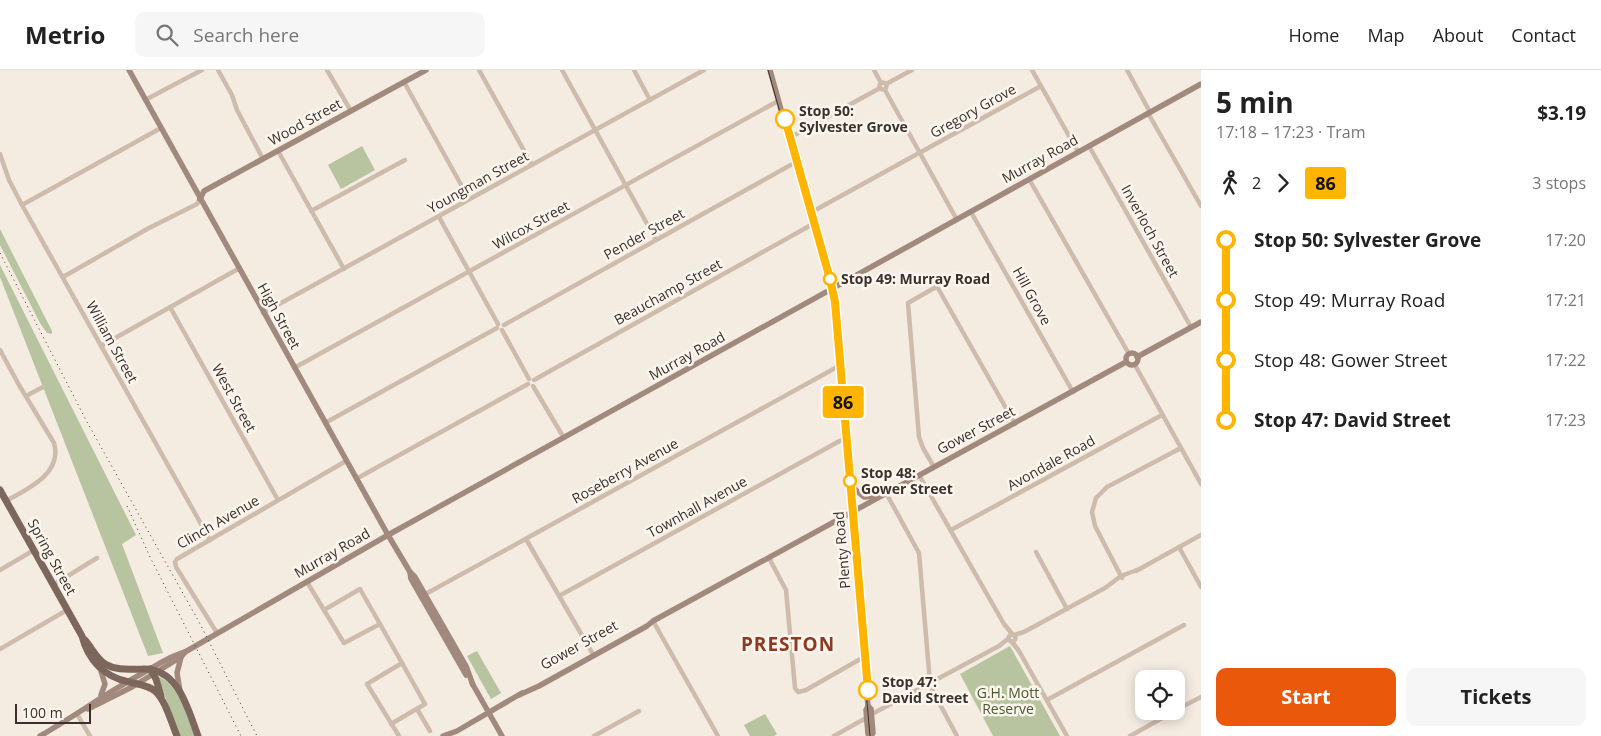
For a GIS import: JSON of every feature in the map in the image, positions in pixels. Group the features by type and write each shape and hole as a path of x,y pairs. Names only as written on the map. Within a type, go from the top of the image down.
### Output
{"main road":[{"name":"High Street","path":"129,70 356,479 466,666 474,685 502,735"},
{"name":"Wood Street","path":"200,199 204,191 426,70"},
{"name":"Plenty Road","path":"770,70 831,289 850,485 868,706 866,710 869,716 868,734 870,736"},
{"name":"Murray Road","path":"40,736 84,710 137,684 176,654 183,654 388,535 1201,84"},
{"path":"1137,357 1191,327 1200,324"},
{"path":"1129,354 1134,354 1137,357 1138,361 1135,365 1130,365 1126,362 1129,354"},
{"name":"Gower Street","path":"457,731 537,683 1126,362"},
{"path":"850,485 864,497 884,494"},
{"name":"Spring Street","path":"0,490 82,636 97,657 108,665 121,669 154,671"},
{"name":"Spring Street","path":"82,636 85,646 100,668 111,676 152,689 162,701"},
{"path":"183,654 177,673 180,691 198,736"},
{"path":"98,698 103,693 105,685 100,668"},
{"name":"Murray Road","path":"84,710 98,698 127,682 154,671"},
{"path":"154,671 171,680 180,691"},
{"path":"154,671 162,701 176,736"},
{"path":"443,736 457,731"},
{"path":"452,736 457,731"}],"street":[{"path":"145,100 202,70"},
{"path":"218,70 263,159"},
{"path":"327,70 351,111"},
{"path":"479,70 532,164"},
{"path":"562,70 656,240"},
{"path":"634,70 650,100"},
{"name":"Youngman Street","path":"264,313 704,70"},
{"path":"874,70 957,220"},
{"path":"789,138 912,70"},
{"path":"1032,70 1078,152"},
{"path":"1128,70 1149,113 1201,206"},
{"path":"404,82 469,199"},
{"name":"Gregory Grove","path":"810,213 1041,86"},
{"name":"Wilcox Street","path":"294,368 778,101"},
{"path":"22,205 161,128"},
{"name":"Inverloch Street","path":"1089,146 1191,327"},
{"path":"278,151 344,269"},
{"name":"William Street","path":"0,154 9,180 22,205 210,540"},
{"path":"312,211 405,160"},
{"name":"Pender Street","path":"325,423 796,162"},
{"path":"1030,179 1129,354"},
{"path":"63,277 149,228 197,204 200,199"},
{"name":"Hill Grove","path":"971,212 1074,392"},
{"path":"439,216 530,381 529,386 533,386 564,438"},
{"name":"Beauchamp Street","path":"356,479 813,224"},
{"path":"101,346 238,269"},
{"path":"934,467 919,437 908,302 936,285 1015,424"},
{"name":"West Street","path":"170,307 278,500"},
{"path":"0,350 54,443 52,467 42,479 29,489 6,502"},
{"path":"1135,365 1201,484"},
{"name":"Roseberry Avenue","path":"423,595 839,366"},
{"path":"26,396 43,387"},
{"name":"Avondale Road","path":"951,530 1162,415"},
{"name":"Townhall Avenue","path":"559,596 845,438"},
{"path":"1121,577 1095,526 1092,512 1096,498 1108,487 1181,448"},
{"name":"Clinch Avenue","path":"217,633 175,564 177,559 346,461"},
{"path":"919,475 1067,736"},
{"path":"884,494 920,552 929,684 956,736"},
{"path":"834,736 1116,583 1121,577 1130,576 1137,570 1201,535"},
{"path":"526,538 593,654"},
{"path":"1179,548 1201,587"},
{"path":"0,570 34,550"},
{"path":"1036,552 1067,609"},
{"path":"53,585 97,558"},
{"path":"769,558 786,590 794,688 798,692 806,690 864,657"},
{"path":"307,582 344,643 380,624"},
{"path":"324,610 360,589 425,704 391,724"},
{"path":"0,649 67,610"},
{"path":"653,621 718,736"},
{"path":"1047,700 1184,625"},
{"path":"399,736 368,684 402,663"},
{"path":"1185,706 1201,697"},
{"path":"417,709 430,731"},
{"path":"594,736 639,711"},
{"path":"77,714 90,736"},
{"path":"1130,736 1159,720"}],"green space":[{"path":"362,146 375,170 341,189 328,165"},
{"path":"0,229 52,334 47,333 40,323 0,245"},
{"path":"0,265 136,535 122,544 163,653 148,656 0,277"},
{"name":"G.H. Mott Reserve","path":"1010,646 1060,736 993,736 960,674"},
{"path":"477,651 501,693 491,699 467,656"},
{"path":"160,677 178,695 195,736 179,736 159,679"},
{"path":"765,714 777,734 774,736 750,736 744,725"}],"tram line":[{"path":"768,70 828,282 832,303 870,736"},
{"name":"86","path":"785,119 835,302 868,690"}],"railway":[{"path":"0,253 87,422 199,622 257,736"},
{"path":"127,506 151,559 241,736"}],"place":[{"name":"Stop 50: Sylvester Grove","path":"785,119"},
{"name":"Stop 49: Murray Road","path":"830,279"},
{"name":"Stop 48: Gower Street","path":"850,481"},
{"name":"Stop 47: David Street","path":"868,690"}],"district":[{"name":"PRESTON","path":"788,644"}]}
